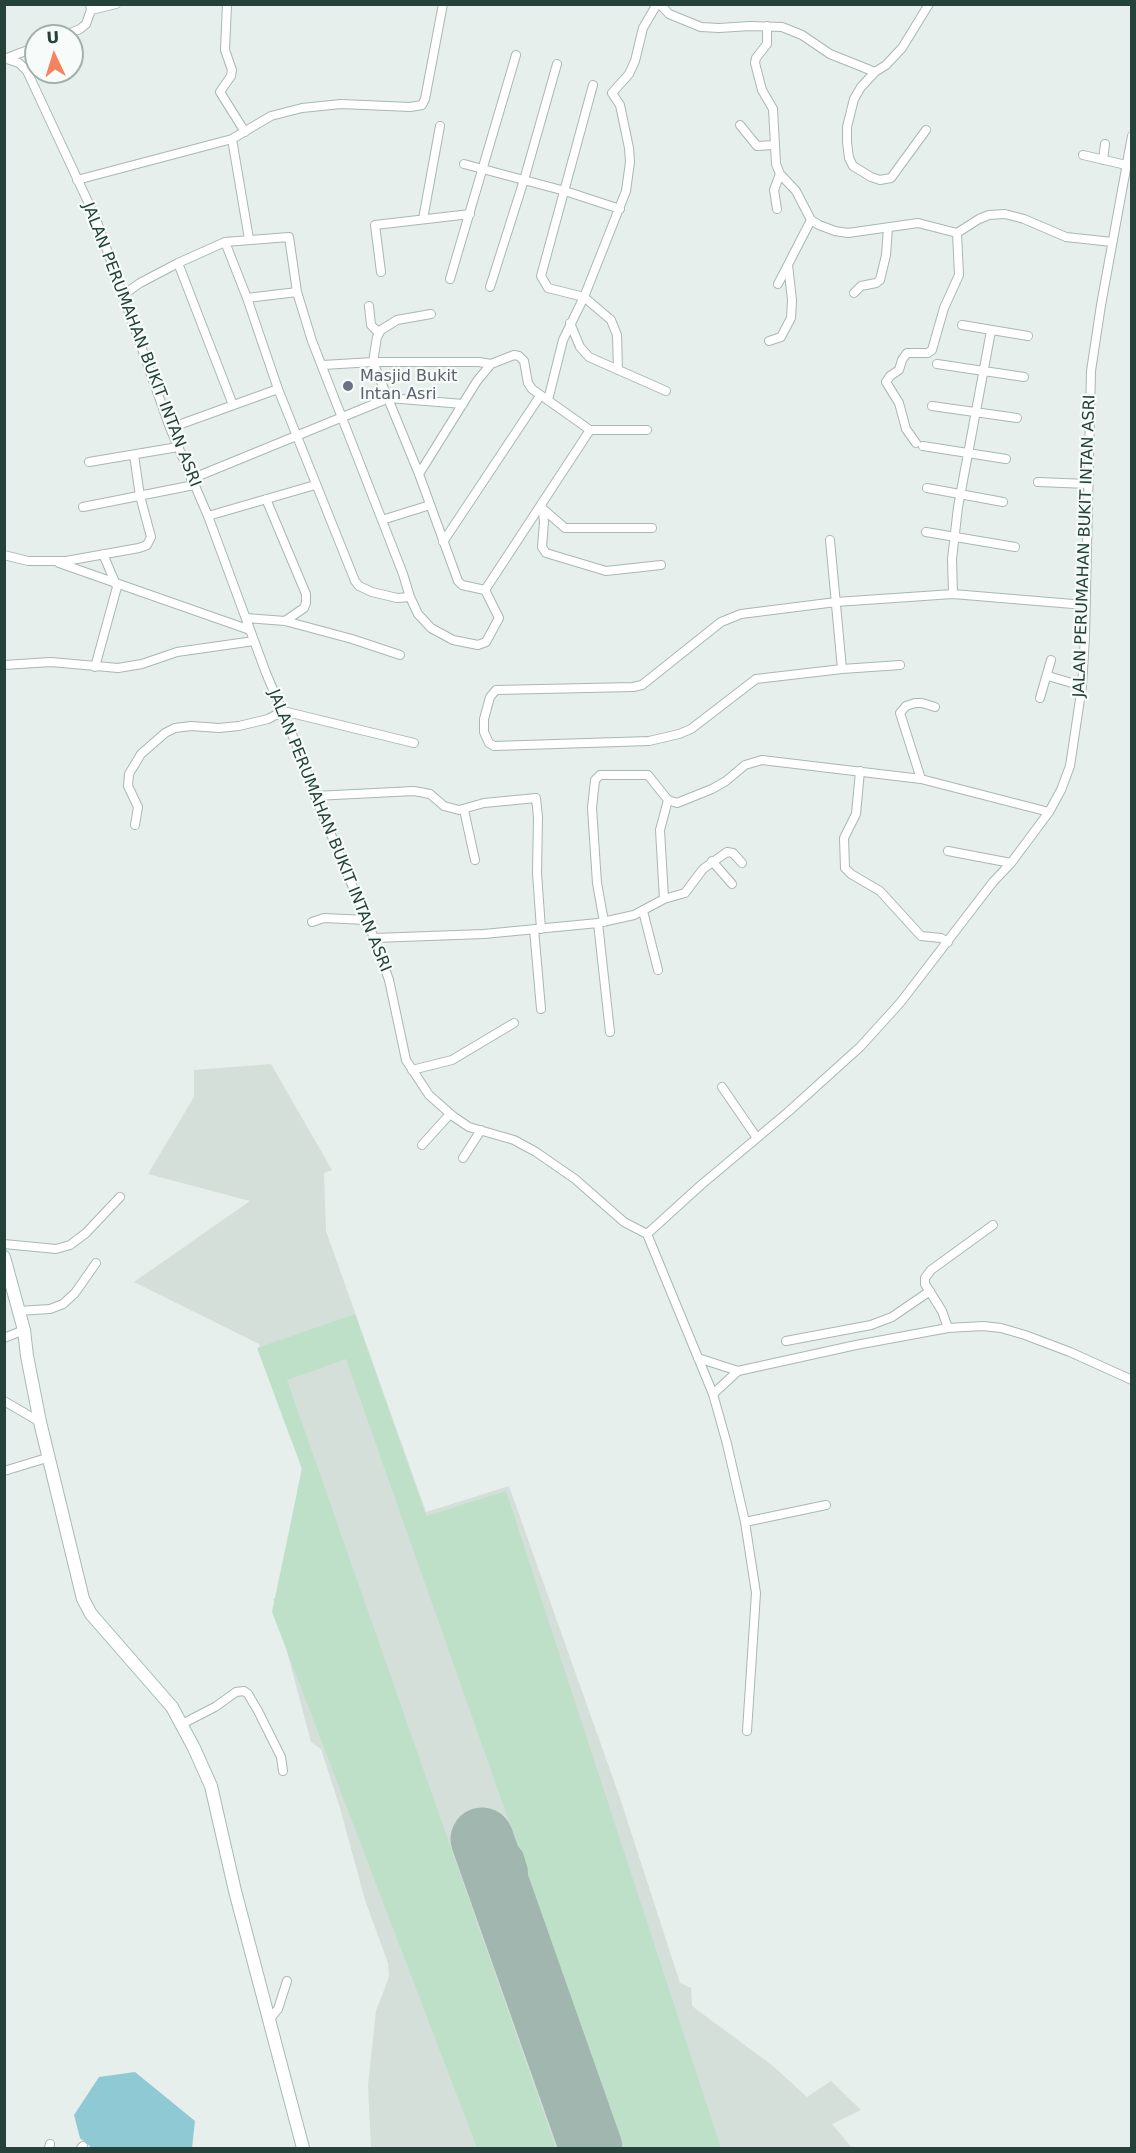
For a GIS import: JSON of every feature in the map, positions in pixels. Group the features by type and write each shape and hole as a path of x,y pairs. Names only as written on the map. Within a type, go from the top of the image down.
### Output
{"street":[{"path":"84,26 90,8 116,4"},
{"path":"227,4 225,50 232,70 231,76 220,92 245,132"},
{"path":"77,180 232,139 271,116 303,108 341,104 422,105 443,4"},
{"path":"443,542 544,398 563,340 584,297 620,209 626,191 630,162 620,105 612,93 629,74 644,28 658,4 669,14 701,27 782,27 802,35 830,54 875,72"},
{"path":"926,130 891,177 880,180 860,171 853,166 849,158 847,141 849,116 861,87 902,48 929,4"},
{"path":"767,26 767,44 756,58 755,63 762,90 773,109 776,164 780,174 796,191 812,220 819,225 842,232 918,223 957,233 989,215 1005,214 1024,219 1066,237 1112,242"},
{"path":"6,58 24,51"},
{"path":"450,279 516,55"},
{"name":"JALAN PERUMAHAN BUKIT INTAN ASRI","path":"6,58 19,63 27,71 96,219 170,428 208,516 254,641 374,938 391,988 402,1050 412,1071 429,1095 450,1114 470,1127 514,1140 536,1152 575,1179 624,1222 647,1234 860,1047 900,1003 1011,862 1049,812 1061,790 1070,766 1082,686 1091,371 1131,136"},
{"path":"490,287 557,64"},
{"path":"593,85 541,276 548,288 584,297 597,306 613,323 617,335 618,370"},
{"path":"740,125 757,146 774,145"},
{"path":"423,219 440,126"},
{"path":"232,139 249,239"},
{"path":"1103,160 1105,144"},
{"path":"1083,155 1126,165"},
{"path":"464,164 565,191 620,209"},
{"path":"777,209 774,190 780,174"},
{"path":"381,272 375,225 470,214"},
{"path":"778,284 812,220"},
{"path":"854,293 861,286 876,284 880,280 886,255 888,228"},
{"path":"957,233 959,275 944,308 932,350 928,353 907,353 899,370 886,382 899,403 906,429 920,444 1006,459"},
{"path":"123,295 140,283 178,263 225,242 289,237 297,292 312,341 410,597 418,614 431,628 453,640 478,645 486,642 499,618 485,590 459,583 374,362 378,333 396,320 431,314"},
{"path":"225,242 296,436 355,581 372,592 397,598 410,597"},
{"path":"178,263 233,405"},
{"path":"769,341 780,337 791,318 792,300 788,265"},
{"path":"247,298 297,292"},
{"path":"369,306 371,325 378,333"},
{"path":"570,323 584,353 666,391"},
{"path":"962,325 1028,336"},
{"path":"953,594 954,538 960,495 991,331"},
{"path":"419,474 484,372 491,364 514,354 519,356 525,365 528,385 590,430 647,430"},
{"path":"323,365 374,362 491,364"},
{"path":"937,364 1024,377"},
{"path":"170,428 278,389"},
{"path":"83,507 140,496 193,482 389,398 464,404"},
{"path":"932,406 1017,418"},
{"path":"485,590 590,430"},
{"path":"89,462 178,447"},
{"path":"4,555 28,561 66,561 139,548 150,541 134,455"},
{"path":"1038,482 1088,484"},
{"path":"208,516 315,485"},
{"path":"927,488 1003,502"},
{"path":"266,500 306,594 304,608 285,621"},
{"path":"382,520 430,505"},
{"path":"542,506 565,528 652,528"},
{"path":"542,506 542,548 548,555 606,571 661,565"},
{"path":"926,532 1015,547"},
{"path":"830,540 842,669"},
{"path":"95,667 117,591 103,554"},
{"path":"53,561 250,630"},
{"path":"900,665 756,679 691,729 649,741 494,746 489,743 484,732 484,719 490,697 496,690 639,686 721,622 731,617 764,610 953,594 1085,605"},
{"path":"246,618 285,621 400,655"},
{"path":"4,665 51,662 95,667 128,667 177,652 254,641"},
{"path":"1040,698 1051,660"},
{"path":"1048,676 1082,686"},
{"path":"921,779 900,713 906,706 915,704 922,703 935,707"},
{"path":"135,825 138,807 129,789 128,778 141,754 155,741 175,729 191,726 219,728 239,726 268,719 283,711 414,743"},
{"path":"610,1032 592,808 595,780 600,775 645,774 652,778 668,800 680,803 726,781 744,765 762,760 921,779 1049,812"},
{"path":"860,771 856,814 844,838 845,868 850,874 880,891 921,936 941,938 948,942"},
{"path":"315,796 414,791 430,794 450,809 464,810 484,803 536,798 541,1008"},
{"path":"664,899 660,836 668,800"},
{"path":"464,810 476,860"},
{"path":"948,851 1011,862"},
{"path":"374,938 484,934 601,922 634,915 664,899 688,892 703,869 712,861 730,852 742,863"},
{"path":"712,861 732,884"},
{"path":"643,911 658,970"},
{"path":"312,922 324,918 367,920"},
{"path":"412,1071 452,1059 514,1023"},
{"path":"722,1087 757,1138"},
{"path":"422,1145 450,1114"},
{"path":"463,1158 481,1130"},
{"path":"4,1244 56,1249 70,1245 86,1233 120,1197"},
{"path":"948,1328 942,1311 924,1282 928,1272 993,1225"},
{"path":"647,1234 713,1394 745,1522 756,1593 747,1731"},
{"path":"4,1257 24,1330 40,1422 83,1599 91,1614 172,1707 212,1786 235,1891 303,2148"},
{"path":"18,1311 50,1309 63,1304 75,1293 96,1263"},
{"path":"786,1341 871,1325 892,1317 930,1291"},
{"path":"713,1394 738,1371 856,1345 948,1328 983,1326 1001,1328 1070,1352 1131,1380"},
{"path":"4,1338 24,1330"},
{"path":"852,1330 856,1345"},
{"path":"698,1358 738,1371"},
{"path":"4,1401 40,1422"},
{"path":"4,1471 50,1457"},
{"path":"745,1522 826,1505"},
{"path":"182,1724 215,1707 236,1692 244,1691 258,1711 281,1757 283,1771"},
{"path":"270,2019 278,2009 287,1981"}],"shaded area":[{"path":"271,1064 332,1170 324,1173 326,1231 426,1512 509,1486 620,1798 680,1983 691,1988 692,2006 773,2066 807,2097 831,2081 861,2110 832,2124 852,2148 371,2148 368,2085 376,2011 389,1977 388,1963 365,1900 321,1749 311,1742 273,1599 277,1597 302,1467 259,1344 134,1282 250,1201 148,1174 194,1097 194,1070"}],"green space":[{"path":"355,1314 426,1516 506,1491 721,2148 624,2148 346,1359 287,1380 556,2148 477,2148 272,1612 302,1469 257,1348"}],"water":[{"path":"135,2072 195,2121 192,2148 92,2148 80,2138 74,2115 99,2077"}],"taxiway":[{"path":"511,1920 509,1902 515,1871 511,1858 501,1848 486,1849 477,1856 473,1863 474,1870 515,1931"}],"runway":[{"path":"482,1839 591,2148"}],"place":[{"name":"Masjid Bukit Intan Asri","path":"348,386"}]}
